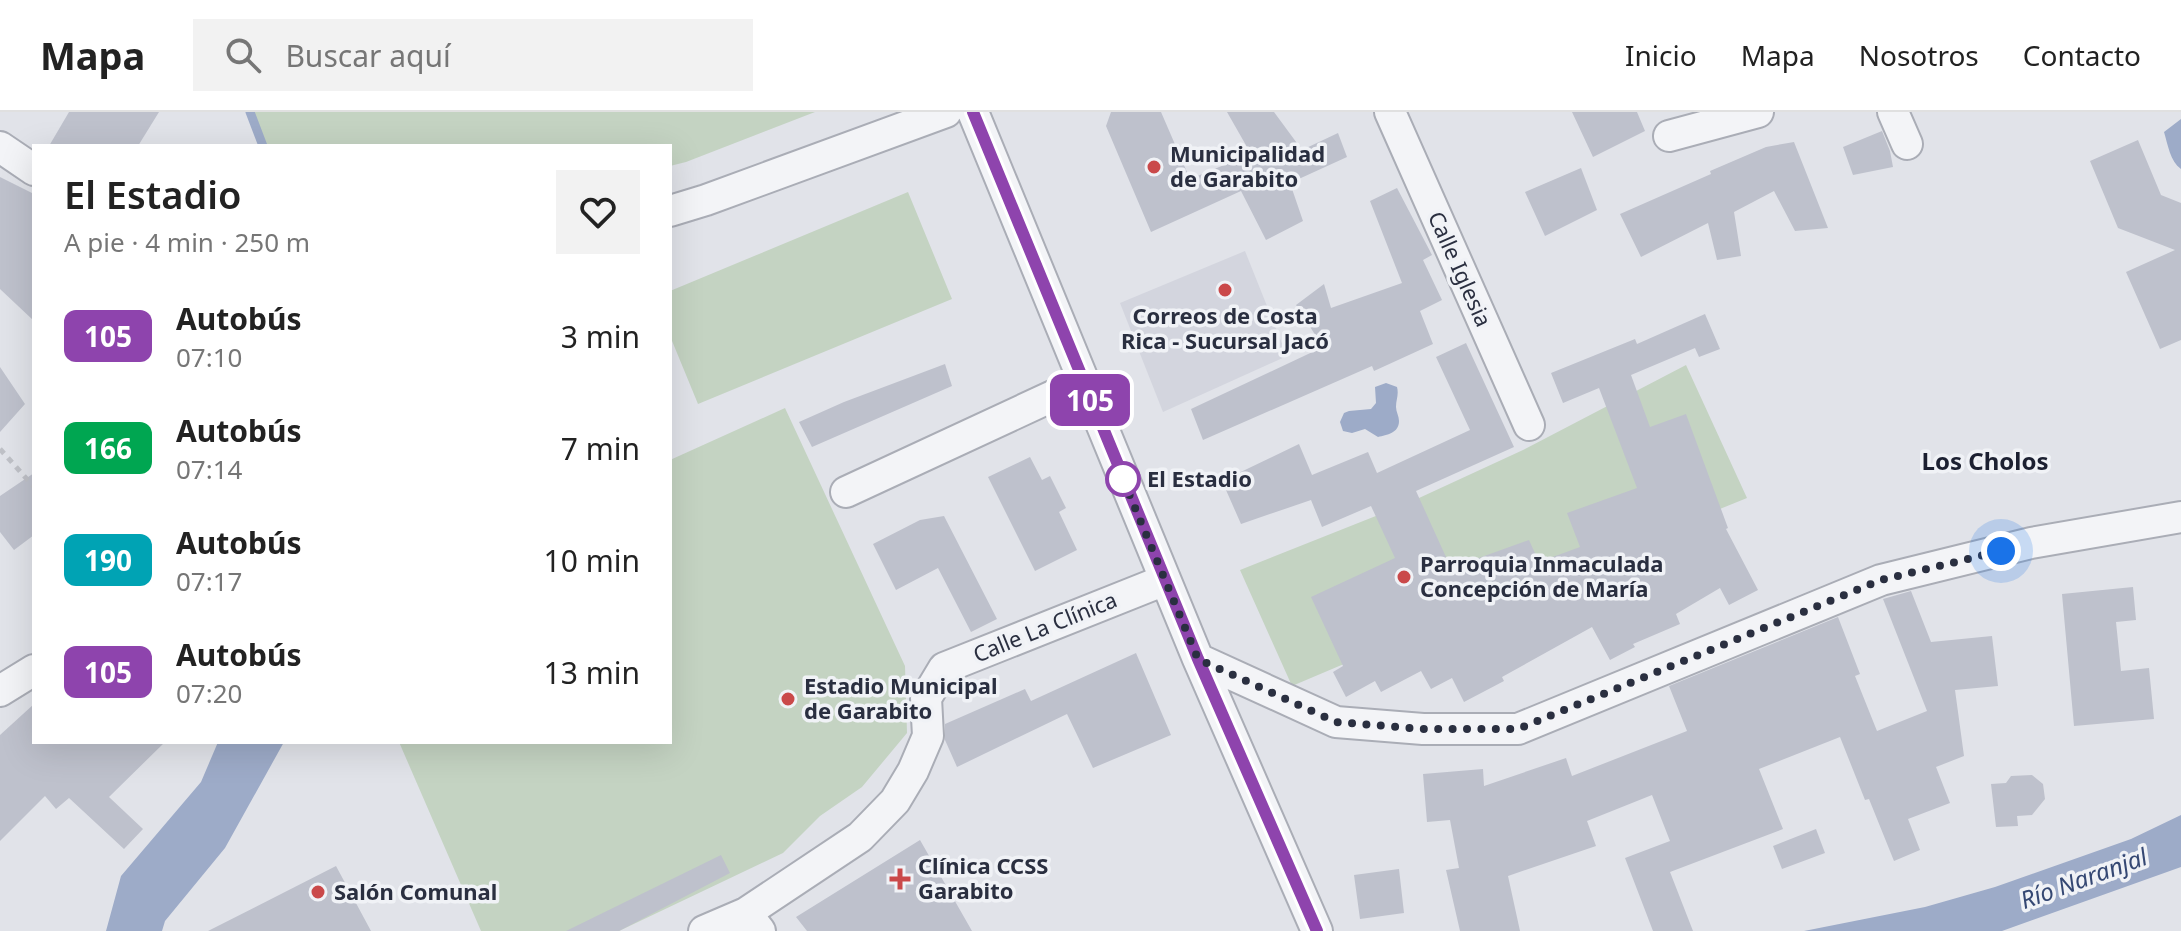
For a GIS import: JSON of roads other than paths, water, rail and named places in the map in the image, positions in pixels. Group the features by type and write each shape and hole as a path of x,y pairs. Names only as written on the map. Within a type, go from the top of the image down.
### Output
{"street":[{"path":"672,210 946,112"},
{"path":"973,112 1198,659 1317,931"},
{"name":"Calle Iglesia","path":"1390,112 1529,425"},
{"path":"1669,136 1758,112"},
{"path":"1893,112 1907,144"},
{"path":"0,147 32,169"},
{"path":"846,492 1083,382"},
{"path":"1198,659 1336,722 1423,729 1518,729 1881,580 2031,543 2181,517"},
{"name":"Calle La Clínica","path":"704,931 753,922 860,837 895,801 913,771 928,736 926,698 944,668 1165,580"},
{"path":"0,691 32,671"}],"water":[{"path":"2181,119 2181,169 2172,157 2164,132"},
{"path":"1386,383 1398,390 1396,407 1399,421 1395,431 1378,437 1365,429 1352,433 1343,431 1340,422 1344,413 1371,409 1376,403 1375,387"},
{"path":"217,744 283,744 225,848 165,921 162,931 106,931 121,876 201,782"},
{"name":"Río Naranjal","path":"2181,815 2181,867 2002,931 1804,931 1925,907 1995,887 2131,839"}],"waterway":[{"path":"250,112 262,144"}],"place":[{"name":"Municipalidad de Garabito","path":"1154,167"},
{"name":"Correos de Costa Rica - Sucursal Jacó","path":"1225,290"},
{"name":"El Estadio","path":"1123,479"},
{"name":"Parroquia Inmaculada Concepción de María","path":"1404,577"},
{"name":"Estadio Municipal de Garabito","path":"788,699"},
{"name":"Clínica CCSS Garabito","path":"900,879"},
{"name":"Salón Comunal","path":"318,892"}],"district":[{"name":"Los Cholos","path":"1985,462"}]}
